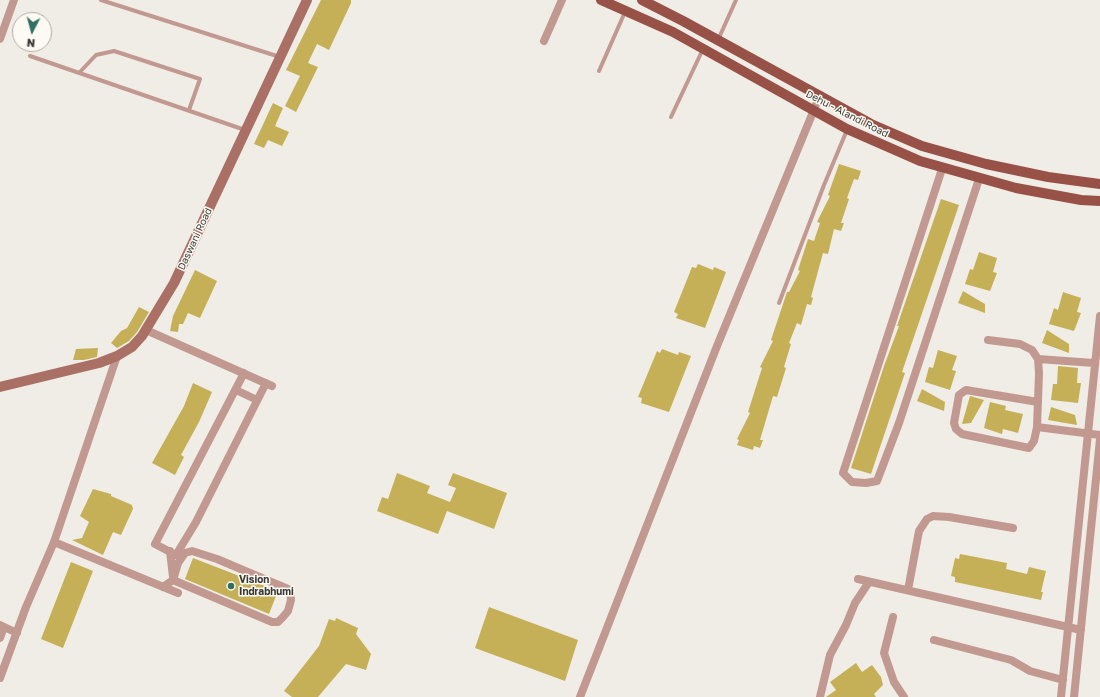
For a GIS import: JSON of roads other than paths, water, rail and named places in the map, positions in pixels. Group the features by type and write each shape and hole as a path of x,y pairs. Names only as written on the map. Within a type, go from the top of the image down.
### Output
{"main road":[{"name":"Dehu - Alandi Road","path":"600,0 626,10 673,32 813,111 883,146 942,169 979,179 1054,196 1100,201"},
{"name":"Dehu - Alandi Road","path":"642,0 820,95 871,124 922,146 954,156 1048,177 1100,184"}],"street":[{"path":"0,39 14,0"},
{"name":"Daswani Road","path":"0,387 99,363 117,356 132,346 146,330 174,283 245,130 308,0"},
{"path":"544,41 562,0"},
{"path":"580,697 717,346 820,95"},
{"path":"942,169 843,473 852,482 866,483 878,481 899,423 979,179"},
{"path":"1061,697 1100,316"},
{"path":"146,330 269,385 257,400 196,522 176,555 155,544 244,374"},
{"path":"988,340 1020,344 1032,350 1038,359 1038,402 1037,427 1034,441 1029,448 962,434 956,429 954,423 960,395 966,390 1038,402"},
{"path":"0,678 54,542 117,356"},
{"path":"1038,359 1094,363"},
{"path":"236,390 257,400"},
{"path":"1037,427 1100,435"},
{"path":"1074,697 1099,464 1100,438"},
{"path":"908,590 918,531 927,519 933,516 949,516 1013,528"},
{"path":"54,542 178,593"},
{"path":"164,587 173,580 178,563 185,553 192,551 217,558 288,589 291,600 288,611 283,617 278,622 272,622 173,580"},
{"path":"170,552 173,580"},
{"path":"858,579 1081,630"},
{"path":"820,697 830,655 855,603 869,582"},
{"path":"894,617 884,653 894,682 904,697"},
{"path":"0,638 2,626 17,633"},
{"path":"934,640 1006,658 1030,671 1063,680"}],"lane":[{"path":"101,0 280,57"},
{"path":"718,40 736,0"},
{"path":"600,71 626,10"},
{"path":"671,117 703,48"},
{"path":"79,73 96,56 114,51 200,79 189,110"},
{"path":"30,56 245,130"},
{"path":"779,303 847,129"},
{"path":"1086,462 1099,464"}],"place":[{"name":"Vision Indrabhumi","path":"231,586"}]}
